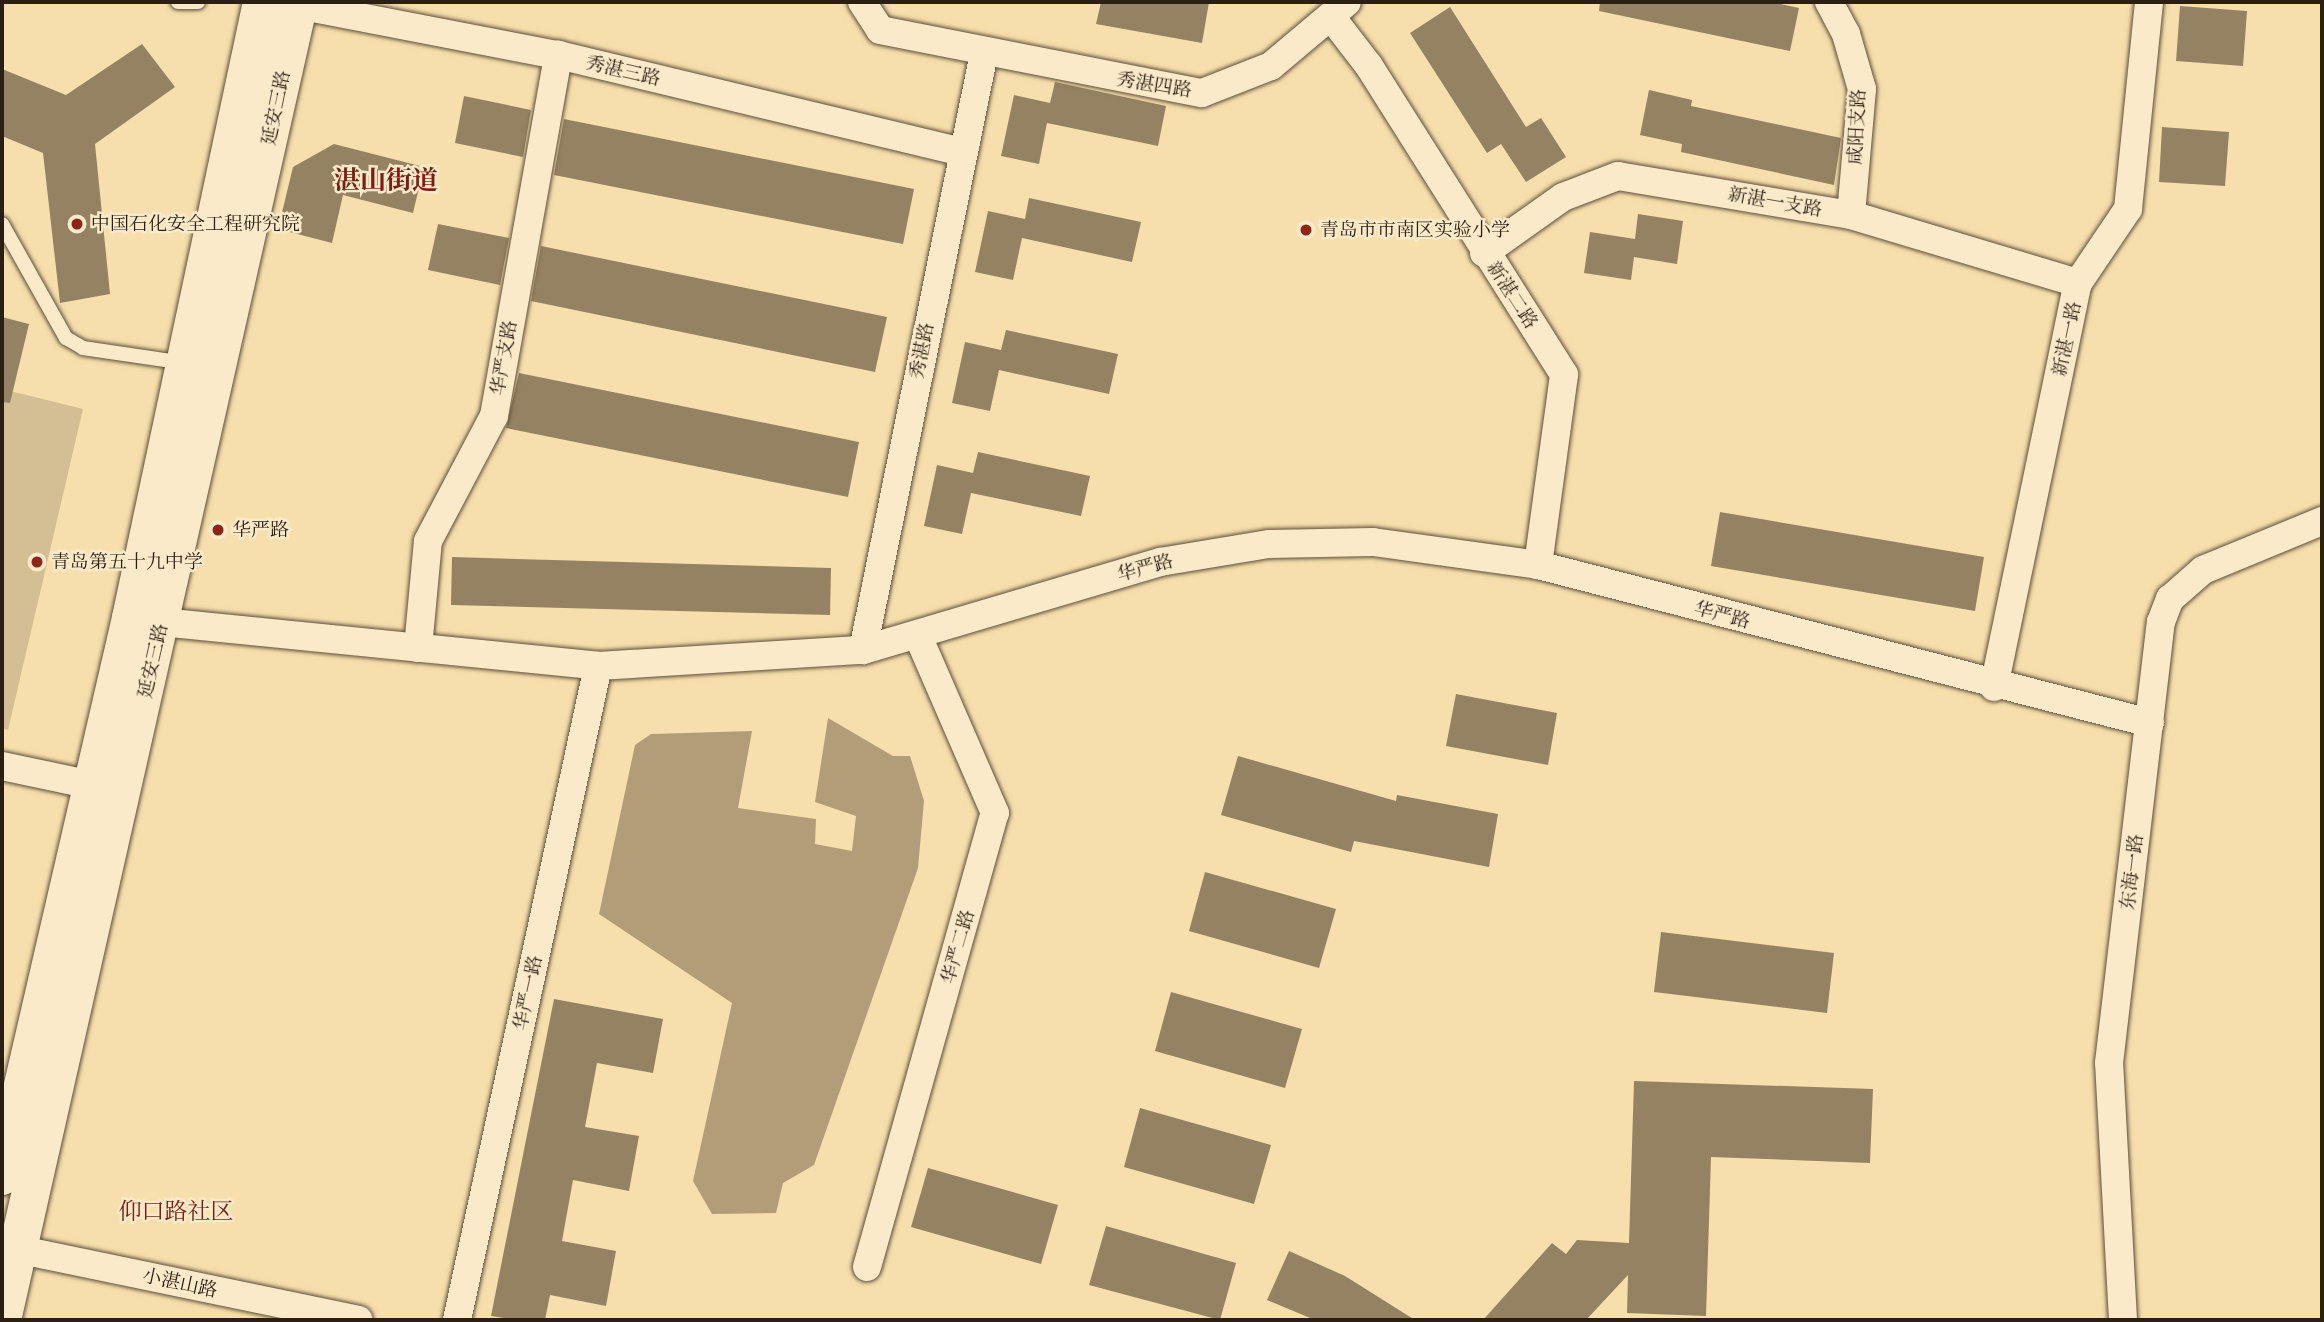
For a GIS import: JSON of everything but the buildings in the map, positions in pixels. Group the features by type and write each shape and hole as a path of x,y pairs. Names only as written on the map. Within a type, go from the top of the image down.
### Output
{"main road":[{"name":"延安三路","path":"2,1176 92,785 146,621 186,363 286,2"},
{"name":"延安三路","path":"2,1320 10,1248 146,621 286,2"}],"street":[{"name":"秀湛三路","path":"286,2 558,55 961,152"},
{"name":"秀湛四路","path":"862,2 880,30 1018,60 1202,93 1271,66 1339,10"},
{"name":"咸阳支路","path":"1829,2 1846,34 1862,89 1851,215"},
{"name":"新湛一路","path":"1994,687 2078,283 2129,209 2149,2"},
{"name":"新湛二路","path":"1339,10 1369,66 1484,253 1564,375 1538,565"},
{"name":"秀湛路","path":"863,650 961,152 984,53"},
{"name":"华严支路","path":"418,648 428,541 494,416 558,55"},
{"name":"新湛一支路","path":"1484,253 1563,197 1618,176 1851,215 2078,283"},
{"name":"东海一路","path":"2123,1320 2109,1063 2161,622 2183,583 2203,570 2322,521"},
{"name":"华严路","path":"146,621 598,666 863,650 918,636 1160,562 1269,544 1373,542 1538,565 1994,687 2150,723"},
{"name":"华严二路","path":"867,1267 995,813 918,636"},
{"name":"华严一路","path":"457,1320 598,666"},
{"path":"2,766 92,785"},
{"name":"小湛山路","path":"10,1248 358,1320"}],"lane":[{"path":"178,2 198,2"},
{"path":"2,223 53,317 74,344 186,363"}],"shaded area":[{"path":"2,389 83,409 8,730 2,728"},
{"path":"828,718 893,756 910,756 924,801 918,868 814,1165 783,1183 776,1213 712,1214 693,1181 732,1003 599,914 635,745 651,734 752,731 738,808 816,819 815,844 852,851 856,816 815,802"}],"place":[{"name":"中国石化安全工程研究院","path":"77,224"},
{"name":"青岛市市南区实验小学","path":"1306,230"},
{"name":"华严路","path":"218,530"},
{"name":"青岛第五十九中学","path":"37,562"}],"district":[{"name":"湛山街道","path":"386,181"},
{"name":"仰口路社区","path":"176,1211"}]}
